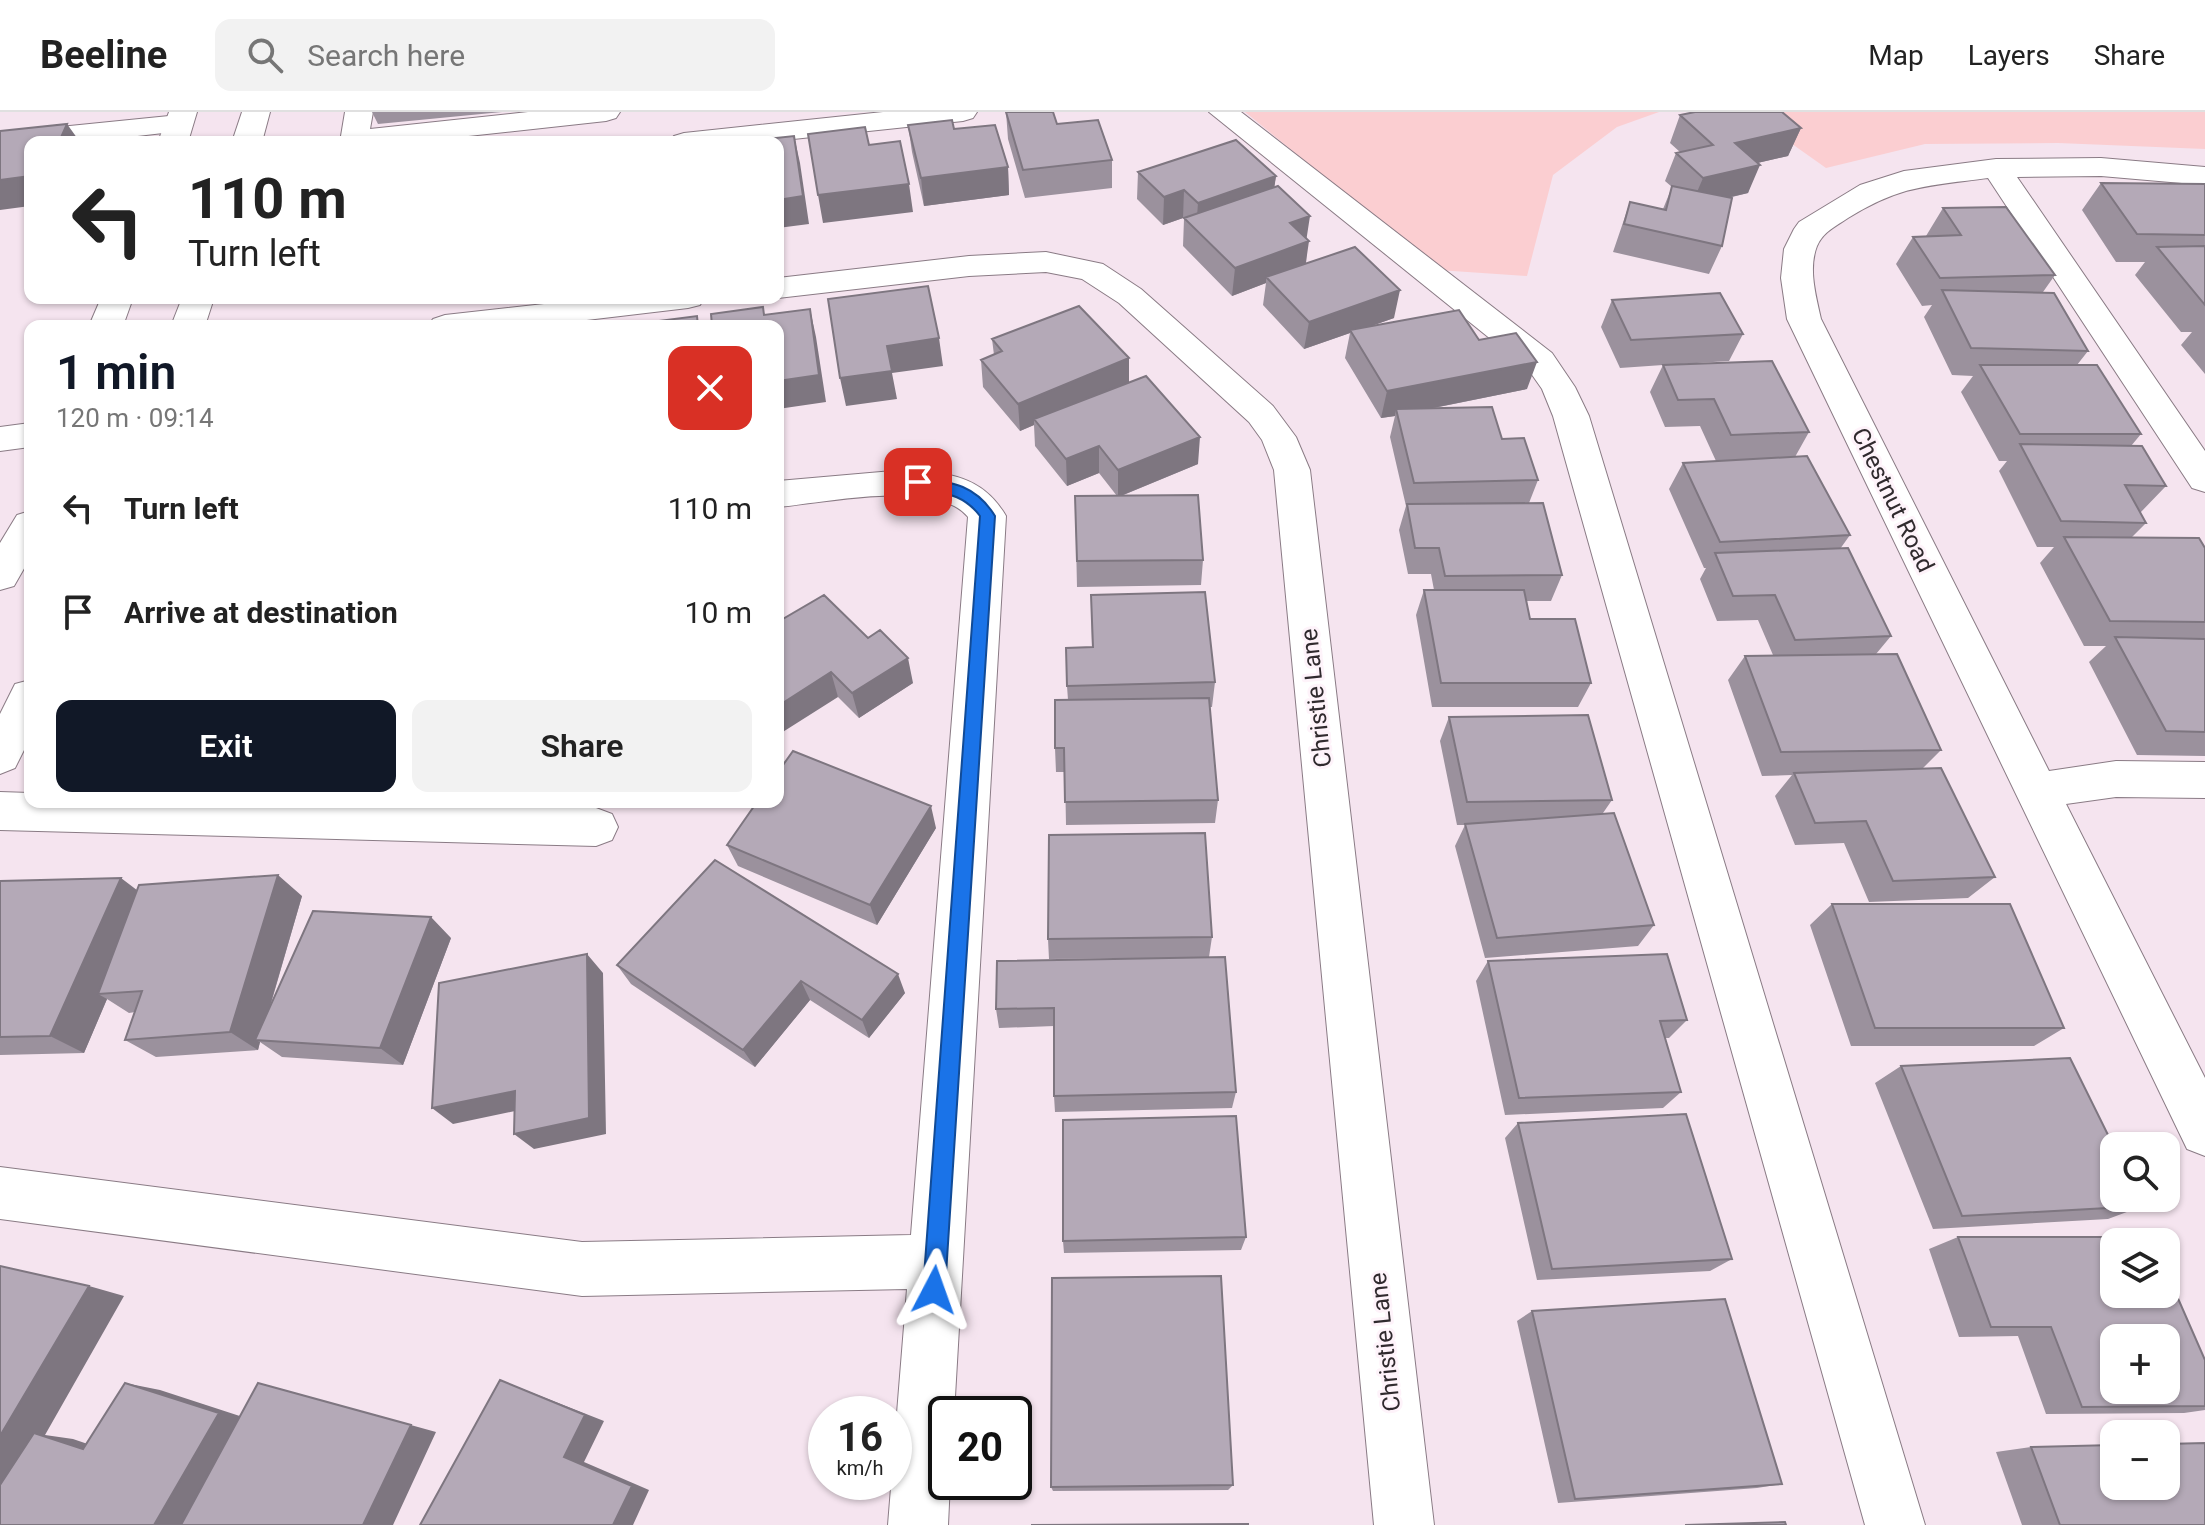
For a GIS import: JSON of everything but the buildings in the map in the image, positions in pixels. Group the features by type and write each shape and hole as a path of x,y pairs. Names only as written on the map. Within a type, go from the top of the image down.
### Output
{"street":[{"path":"249,136 256,112"},
{"path":"349,131 606,112"},
{"path":"740,136 963,112"},
{"path":"1223,112 1540,361 1558,387 1571,416 1895,1525"},
{"path":"67,136 179,126"},
{"path":"0,142 24,140"},
{"name":"Chestnut Road","path":"2205,176 2101,167 1996,168 1904,180 1871,191 1810,229 1800,249 1797,278 1804,319 2205,1131"},
{"path":"1996,168 2205,479"},
{"name":"Christie Lane","path":"784,287 969,266 1046,262 1092,271 1141,306 1261,414 1278,437 1292,470 1404,1525"},
{"path":"497,320 636,304"},
{"path":"0,439 24,436"},
{"path":"784,493 918,482 947,487 974,498 987,516 918,1525"},
{"path":"0,576 24,535"},
{"path":"0,756 24,708"},
{"path":"2036,791 2116,779 2205,780"},
{"path":"0,811 596,827"},
{"path":"0,1193 582,1269 936,1261"}],"shaded area":[{"path":"1245,112 1659,112 1617,127 1553,175 1527,276 1438,270"},
{"path":"1747,112 2205,112 2205,149 2058,143 1925,144 1826,168"}],"route":[{"path":"918,482 947,487 974,498 987,516 934,1290"}]}
